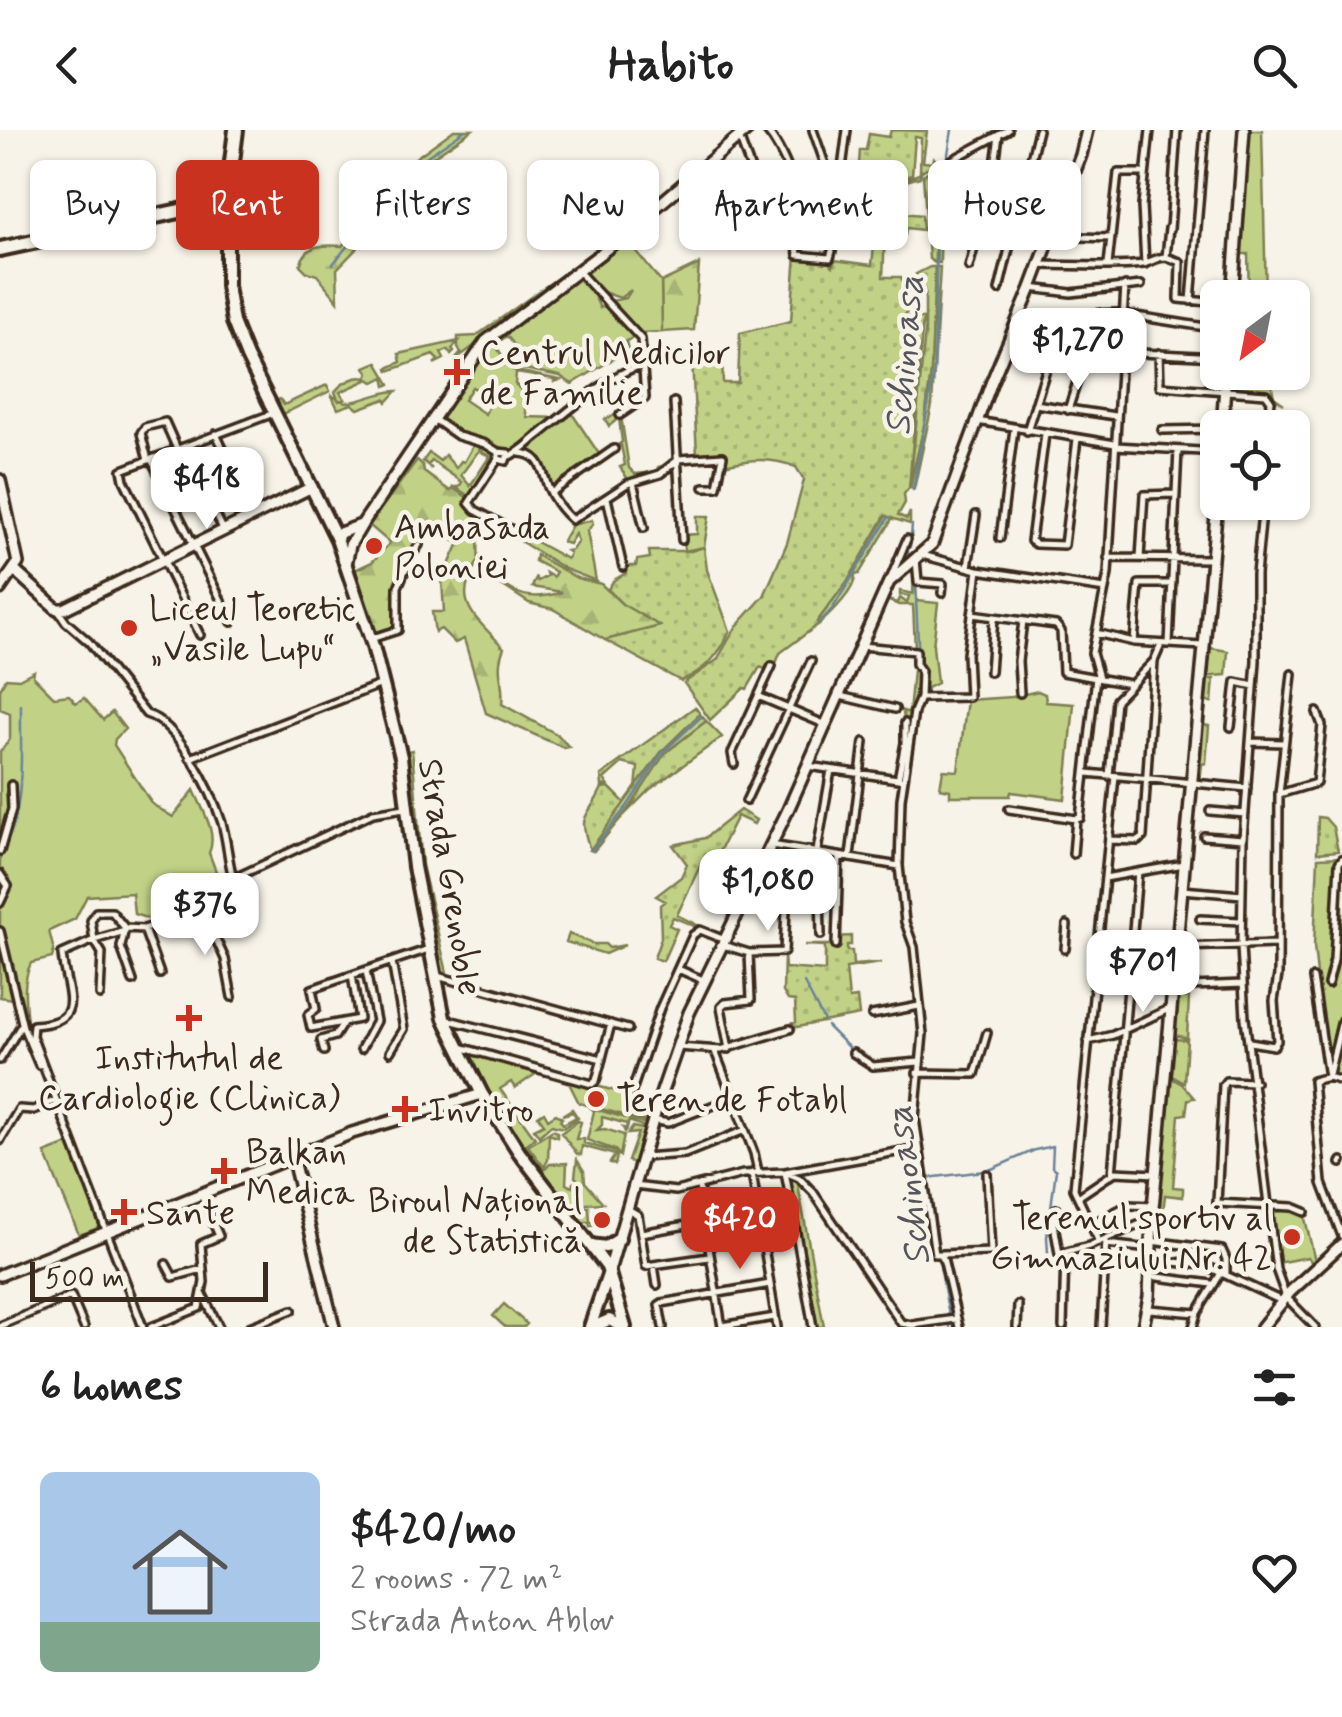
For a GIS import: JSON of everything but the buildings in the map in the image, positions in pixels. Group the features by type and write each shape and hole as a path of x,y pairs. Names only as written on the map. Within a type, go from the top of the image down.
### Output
{"highway":[{"name":"Strada Grenoble","path":"232,160 236,130"},
{"path":"0,249 176,213"}],"main road":[{"name":"Strada Grenoble","path":"228,250 230,312 246,357 338,541 370,639 401,758 414,867 444,1018 482,1094 528,1167 609,1271"},
{"path":"590,1245 606,1247 620,1239"},
{"path":"591,1327 609,1271"},
{"path":"609,1271 624,1327"},
{"path":"591,1327 609,1320 624,1327"}],"street":[{"path":"766,130 780,149 796,201 801,221 798,255 830,258 832,251"},
{"path":"814,130 824,160"},
{"path":"844,160 848,130"},
{"path":"952,160 1008,130"},
{"path":"999,290 1038,130"},
{"path":"1079,160 1087,130"},
{"path":"1145,264 1144,173 1150,130"},
{"path":"1166,257 1178,130"},
{"path":"1190,301 1205,130"},
{"path":"1233,280 1244,130"},
{"path":"346,564 352,533 435,420 486,341 578,271 743,134 750,160"},
{"path":"968,266 994,173 996,134"},
{"path":"1108,264 1118,173 1144,173"},
{"path":"1081,237 1110,238"},
{"path":"890,582 932,544 1044,250"},
{"path":"1039,266 1145,264 1159,256 1166,257 1179,260 1178,297 1200,302"},
{"path":"578,271 638,334 645,365 645,398 620,415"},
{"path":"1032,288 1072,293 1141,285"},
{"path":"1009,809 1080,818 1098,677 1092,652 1108,558 1125,286"},
{"path":"1068,410 1098,313"},
{"path":"1027,431 1063,319 1070,314 1123,315 1200,326"},
{"path":"1119,352 1200,355"},
{"path":"1159,353 1160,386 1263,393 1271,400 1270,410"},
{"path":"516,532 469,503 498,456 505,450 509,456 519,453 628,370 645,365"},
{"path":"1222,410 1225,392"},
{"path":"674,402 682,540"},
{"path":"1036,404 1115,416"},
{"path":"200,635 122,470 274,413"},
{"path":"435,420 458,436 485,444 498,456"},
{"path":"977,421 1116,445 1200,451"},
{"path":"225,531 165,422 141,431 149,460 232,622"},
{"path":"1000,538 1014,429"},
{"path":"1162,430 1200,429"},
{"path":"216,434 256,516"},
{"path":"1045,434 1032,540 1036,544 1063,546 1077,439"},
{"path":"552,493 614,449"},
{"path":"1101,1327 1104,1242 1074,1189 1109,840 1115,702 1165,645 1178,450"},
{"path":"519,453 531,455 539,462 552,493 572,520 633,481 660,474 684,458 724,457 717,486 704,487"},
{"path":"0,480 17,558 12,574 0,589"},
{"path":"633,481 644,528"},
{"path":"57,609 100,594 312,487"},
{"path":"1140,558 1144,496 1174,494"},
{"path":"607,498 624,566"},
{"path":"968,567 976,515"},
{"path":"1143,1327 1216,520"},
{"path":"1261,520 1241,921 1243,984 1268,1208 1284,1299"},
{"path":"329,522 352,533"},
{"path":"338,541 340,533 352,533"},
{"path":"609,1271 677,1047 808,766 906,539"},
{"path":"370,639 399,628 398,587 419,545"},
{"path":"918,557 1102,591"},
{"path":"918,557 918,582 943,584 942,593"},
{"path":"1108,558 1212,559"},
{"path":"920,698 969,697 967,654 978,570"},
{"path":"12,574 57,609 89,642 146,714 158,718 190,758 219,816 234,878"},
{"path":"1134,642 1139,584 1172,584"},
{"path":"972,614 1058,627 1062,672 1130,684"},
{"path":"990,672 994,616"},
{"path":"1020,693 1018,660 1024,620"},
{"path":"1096,633 1134,642 1203,646"},
{"path":"861,646 916,651 920,698 901,780"},
{"path":"746,801 811,661"},
{"path":"1109,840 1142,839 1154,661"},
{"path":"734,764 732,754 772,666"},
{"path":"1250,1042 1269,1047 1277,1041 1274,1001 1279,794 1292,674"},
{"path":"1231,727 1236,682 1254,686"},
{"path":"190,758 382,684"},
{"path":"758,696 826,725"},
{"path":"839,696 896,709"},
{"path":"1279,794 1316,783 1322,725 1317,712"},
{"path":"905,723 899,866 905,922 914,946 923,1034 914,1099 938,1254 959,1327"},
{"path":"850,856 864,742"},
{"path":"1250,742 1283,743"},
{"path":"808,766 901,780"},
{"path":"818,851 831,770"},
{"path":"1087,773 1247,788"},
{"path":"0,850 12,809 12,785"},
{"path":"143,1327 32,1036 33,1025 57,1022 69,1007 62,954 125,930 144,929 203,911 218,886 373,812 408,808"},
{"path":"1210,811 1245,814"},
{"path":"1073,854 1076,819"},
{"path":"1204,836 1244,839"},
{"path":"771,845 899,866"},
{"path":"806,890 808,850"},
{"path":"836,944 840,856"},
{"path":"1328,984 1338,961 1342,860"},
{"path":"1105,878 1184,864"},
{"path":"1112,1174 1138,872"},
{"path":"0,874 8,886 0,903"},
{"path":"753,883 787,889 836,890"},
{"path":"631,1094 660,1008 697,930 748,953 784,952 787,889"},
{"path":"1182,890 1242,894"},
{"path":"820,891 821,935"},
{"path":"100,995 102,953 94,940 92,917 99,911 112,912 125,930 121,946 133,982"},
{"path":"203,911 224,959 232,997"},
{"path":"1200,920 1241,921"},
{"path":"1065,949 1067,925"},
{"path":"144,929 160,974"},
{"path":"0,931 22,1024 44,1071"},
{"path":"1130,966 1159,960 1177,949 1278,944"},
{"path":"352,975 359,1019 310,1026 308,1014 316,1009 312,989 352,975 366,971 429,949"},
{"path":"728,1049 722,1005 752,1000 748,953"},
{"path":"390,1052 404,1029 392,962"},
{"path":"678,969 705,981"},
{"path":"362,1049 376,1021 366,971"},
{"path":"434,976 628,1029"},
{"path":"1312,978 1328,1077"},
{"path":"1192,986 1243,984"},
{"path":"872,1014 920,1006"},
{"path":"1088,1041 1172,1008"},
{"path":"444,1018 602,1059"},
{"path":"1328,1077 1342,1020"},
{"path":"324,1052 322,1040 336,1036 343,1023"},
{"path":"0,1060 22,1024"},
{"path":"457,1046 594,1083 611,1024"},
{"path":"677,1047 728,1049 790,1029"},
{"path":"919,1073 975,1074 988,1033"},
{"path":"715,1050 745,1130 755,1173 777,1327"},
{"path":"853,1052 862,1062 873,1066 918,1062"},
{"path":"1264,1326 1284,1299 1342,1240 1322,1183 1313,1081 1328,1077 1342,1080"},
{"path":"1255,1082 1226,1081 1222,1085 1218,1203 1294,1207 1306,1212"},
{"path":"0,1275 352,1133 482,1094"},
{"path":"653,1120 668,1123 732,1098"},
{"path":"0,1141 19,1110 34,1110 56,1100"},
{"path":"643,1157 685,1154 745,1130"},
{"path":"634,1186 667,1192 755,1173 785,1172 919,1148"},
{"path":"292,1156 334,1327"},
{"path":"1077,1198 1119,1171 1156,1174"},
{"path":"785,1172 799,1178 812,1192 901,1323 956,1319"},
{"path":"785,1172 813,1327"},
{"path":"938,1254 991,1252 987,1174"},
{"path":"698,1186 722,1327 775,1317"},
{"path":"151,1327 199,1308 201,1244 219,1236 200,1193"},
{"path":"1091,1224 1128,1205 1154,1206"},
{"path":"628,1208 637,1214 657,1285"},
{"path":"1056,1209 1054,1224 1060,1254 1104,1242 1152,1219"},
{"path":"641,1233 704,1222"},
{"path":"1104,1242 1150,1250 1224,1273 1284,1299 1315,1327"},
{"path":"1150,1250 1222,1250 1226,1259 1224,1273 1212,1284 1196,1313 1194,1327"},
{"path":"1062,1327 1065,1253"},
{"path":"650,1265 710,1257"},
{"path":"166,1264 173,1277 202,1269"},
{"path":"1148,1276 1212,1284"},
{"path":"662,1327 662,1303 770,1284"},
{"path":"0,1326 71,1296 84,1327"},
{"path":"200,1296 220,1327"},
{"path":"1017,1327 1018,1305"},
{"path":"1146,1309 1196,1313"},
{"path":"249,1327 292,1310"}],"green space":[{"path":"454,130 472,130 428,160 413,160"},
{"path":"891,130 927,131 923,162 928,162 928,167 920,172 921,138 915,137 912,175 908,176 908,160 859,160 869,134 889,137"},
{"path":"1245,130 1262,130 1266,280 1249,280 1248,254 1238,254"},
{"path":"928,171 928,245 923,175"},
{"path":"679,179 679,186 659,203 659,196"},
{"path":"908,214 922,215 923,230 908,228"},
{"path":"328,245 355,250 337,269 338,301 317,275 300,265 310,250"},
{"path":"595,250 603,250 455,360 461,353 458,337 476,336"},
{"path":"609,250 635,250 661,282 662,332 638,333 611,301 626,298 631,290 620,298 603,292 582,273"},
{"path":"874,250 884,250 883,277 901,277 908,298 906,317 923,318 909,488 898,515 907,519 910,512 910,524 885,516 819,624 780,653 775,666 769,663 765,669 760,667 747,689 710,720 684,683 717,660 736,627 764,596 787,543 804,480 796,467 778,462 752,460 724,465 725,455 697,455 692,359 722,357 723,383 738,383 740,333 791,321 796,253 825,259 833,266 834,260 872,265"},
{"path":"928,250 935,250 935,263 929,259"},
{"path":"935,250 940,250 940,263 935,263"},
{"path":"699,264 694,330 662,332 661,282"},
{"path":"935,267 931,372 910,488 925,331 925,292 916,274"},
{"path":"935,267 940,267 932,405 914,489 910,488 931,372"},
{"path":"577,275 588,283 600,308 608,302 640,341 635,337 626,341 628,350 572,384 560,376 514,367 509,360 515,366 524,357 507,336 497,343 494,338 520,319 525,322 521,316"},
{"path":"491,339 512,370 560,380 516,373 515,384 521,390 527,417 558,418 515,452 460,435 437,420","holes":["472,387 493,397 485,414 464,400"]},
{"path":"459,341 451,355 448,350 441,353 444,359 434,364 438,360 433,355 389,371 401,362 399,354"},
{"path":"377,362 390,384 386,386 384,377 374,382 369,379 340,392 345,399 339,401 335,392 353,379 366,378 369,374 365,367"},
{"path":"327,385 330,391 281,415 274,402 280,399 284,405"},
{"path":"397,391 387,402 385,399 358,409 352,404 338,409 331,394 352,402"},
{"path":"571,412 601,457 553,489 541,461 526,447"},
{"path":"621,416 629,468 635,474 656,472 658,467 671,464 675,457 673,464 663,471 629,481 620,467 625,465 621,445 615,447 622,442 619,418 609,426 605,419"},
{"path":"474,444 482,446 461,475 470,486 490,456 481,452 485,446 494,454 469,496 455,487 462,482 432,461 428,465 432,469 423,461 429,453 440,461 445,455 456,468"},
{"path":"417,460 424,472 450,491 453,488 468,498 478,524 479,560 506,586 536,597 562,592 532,587 536,578 538,581 546,573 553,577 556,572 535,561 536,555 577,578 601,584 622,604 660,626 605,640 553,609 529,603 500,584 478,562 466,588 467,599 476,618 504,648 500,663 502,704 558,735 569,747 486,713 464,639 455,643 441,629 435,632 432,612 444,612 442,580 459,543 449,537 424,534 414,550 404,550 410,555 396,590 397,628 375,636 355,570 372,562 390,543 369,525"},
{"path":"697,516 709,516 704,547 684,551 684,535 697,534"},
{"path":"886,516 892,518 890,523 855,575 848,593 819,624 817,622 849,579"},
{"path":"592,520 587,531 596,581 565,569 517,539 530,527 533,532 529,531 527,537 567,559 567,551 578,541 575,534 569,544 562,542 572,525"},
{"path":"704,547 707,570 730,631 710,661 681,681 605,640 659,626 622,604 608,589 626,573 625,566 636,566 637,560 650,558 649,551 691,551"},
{"path":"915,563 917,601 938,603 933,646 937,683 927,688 926,697 918,697 902,779 906,721 897,709 909,713 915,649 913,605 899,605 884,599 898,603 900,598 907,603 909,596 900,595 900,591 913,594 911,566"},
{"path":"1205,647 1228,651 1226,675 1201,677"},
{"path":"34,671 33,676 54,697 69,695 76,703 84,698 103,720 112,712 125,729 114,745 152,804 173,817 194,790 210,829 209,853 218,877 204,906 158,922 134,914 132,893 87,896 75,919 49,931 52,958 31,963 25,992 30,1039 18,1000 0,997 0,752 10,739 10,713 0,709 0,689 6,678 19,679"},
{"path":"1214,679 1212,702 1206,702 1206,763 1202,764 1200,782 1192,781 1201,680"},
{"path":"1038,691 1045,694 1046,702 1074,704 1065,799 1011,792 1010,796 950,796 950,790 940,788 943,770 958,771 967,700"},
{"path":"695,707 700,714 662,751 636,790 638,767 622,763 604,779 608,785 602,786 601,775"},
{"path":"700,714 706,721 665,753 633,803 598,846 590,850 662,751"},
{"path":"706,721 722,737 649,790 593,852 665,753"},
{"path":"412,750 422,865 448,977 438,974 417,864 404,752"},
{"path":"609,787 626,804 590,850 584,822 602,788"},
{"path":"740,810 756,820 754,824 737,816 718,854 700,866 677,915 722,937 730,919 727,917 732,918 723,938 673,917 669,925 677,929 663,961 654,958 661,938 660,905 665,901 656,896 681,877 687,864 673,845 705,838"},
{"path":"1318,817 1325,818 1333,827 1338,851 1317,853"},
{"path":"1342,857 1342,1078 1328,1073 1314,946 1318,858"},
{"path":"569,934 609,948 625,945 605,954 566,942"},
{"path":"851,936 847,951 852,951 853,965 881,963 846,968 849,999 857,998 859,1015 792,1028 796,1022 795,1001 788,1000 783,992 784,954 785,968 825,971 825,946 804,945 834,945 835,937"},
{"path":"1189,948 1187,984 1182,985 1182,997 1189,997 1187,1038 1170,1034 1178,950"},
{"path":"1172,1039 1187,1040 1184,1082 1169,1075"},
{"path":"465,1049 540,1071 515,1088 511,1082 500,1089 535,1138 521,1148 488,1098"},
{"path":"1171,1078 1194,1098 1188,1099 1186,1114 1179,1115 1173,1187 1183,1188 1183,1197 1165,1195 1163,1212 1155,1211"},
{"path":"575,1080 656,1102 649,1122 579,1103 569,1083"},
{"path":"591,1108 647,1124 638,1165 628,1161 638,1133 628,1134 633,1127 642,1126 629,1121 625,1132 627,1124 602,1117 597,1130 624,1135 620,1156 615,1150 587,1140 594,1111"},
{"path":"572,1109 578,1118 563,1128 551,1125 539,1136 534,1129 544,1124 538,1116 544,1112 548,1119 556,1114 563,1124 576,1117 573,1112 562,1115"},
{"path":"581,1122 576,1139 615,1152 617,1156 615,1165 610,1163 615,1155 582,1146 581,1155 577,1154 561,1133"},
{"path":"553,1130 557,1137 549,1134 544,1167 528,1146"},
{"path":"68,1144 101,1222 98,1229 79,1235 45,1153"},
{"path":"527,1147 544,1170 550,1164 567,1163 566,1184 572,1187 573,1183 581,1182 575,1177 577,1160 585,1182 603,1203 571,1205 589,1207 590,1221 598,1225 585,1222 582,1226 523,1150"},
{"path":"787,1175 797,1179 824,1327 815,1327"},
{"name":"Terenul sportiv al Gimnaziului Nr. 42","path":"1271,1210 1303,1210 1315,1261 1312,1263 1308,1257 1277,1263"},
{"path":"504,1304 527,1324 524,1327 505,1327 493,1316"}],"waterway":[{"path":"422,160 465,130"},
{"name":"Schinoasa","path":"947,160 952,130"},
{"path":"333,264 344,250"},
{"name":"Schinoasa","path":"913,490 934,372 937,250"},
{"path":"820,622 833,608 889,517"},
{"name":"Schinoasa","path":"910,547 912,525"},
{"name":"Schinoasa","path":"908,545 908,562"},
{"name":"Schinoasa","path":"915,577 919,663"},
{"name":"Schinoasa","path":"913,708 918,671"},
{"path":"0,855 15,821 18,802 21,705"},
{"path":"592,850 662,753 701,717"},
{"name":"Schinoasa","path":"903,804 912,740"},
{"name":"Schinoasa","path":"902,863 905,895"},
{"name":"Schinoasa","path":"905,903 911,934"},
{"name":"Schinoasa","path":"909,940 911,958"},
{"name":"Schinoasa","path":"912,963 915,1004"},
{"path":"804,983 824,1021"},
{"name":"Schinoasa","path":"916,1009 919,1041"},
{"path":"827,1026 851,1050"},
{"path":"987,1171 1053,1146 1052,1167 1056,1170 1048,1253"},
{"path":"927,1178 985,1171"},
{"name":"Schinoasa","path":"934,1231 949,1316"}],"place":[{"name":"Centrul Medicilor de Familie","path":"457,372"},
{"name":"Ambasada Poloniei","path":"374,546"},
{"name":"Liceul Teoretic „Vasile Lupu“","path":"129,628"},
{"name":"Institutul de Cardiologie (Clinica)","path":"189,1018"},
{"name":"Teren de Fotabl","path":"596,1099"},
{"name":"Invitro","path":"405,1109"},
{"name":"Balkan Medica","path":"224,1171"},
{"name":"Sante","path":"124,1212"},
{"name":"Biroul Național de Statistică","path":"602,1220"},
{"name":"Terenul sportiv al Gimnaziului Nr. 42","path":"1292,1237"}]}
